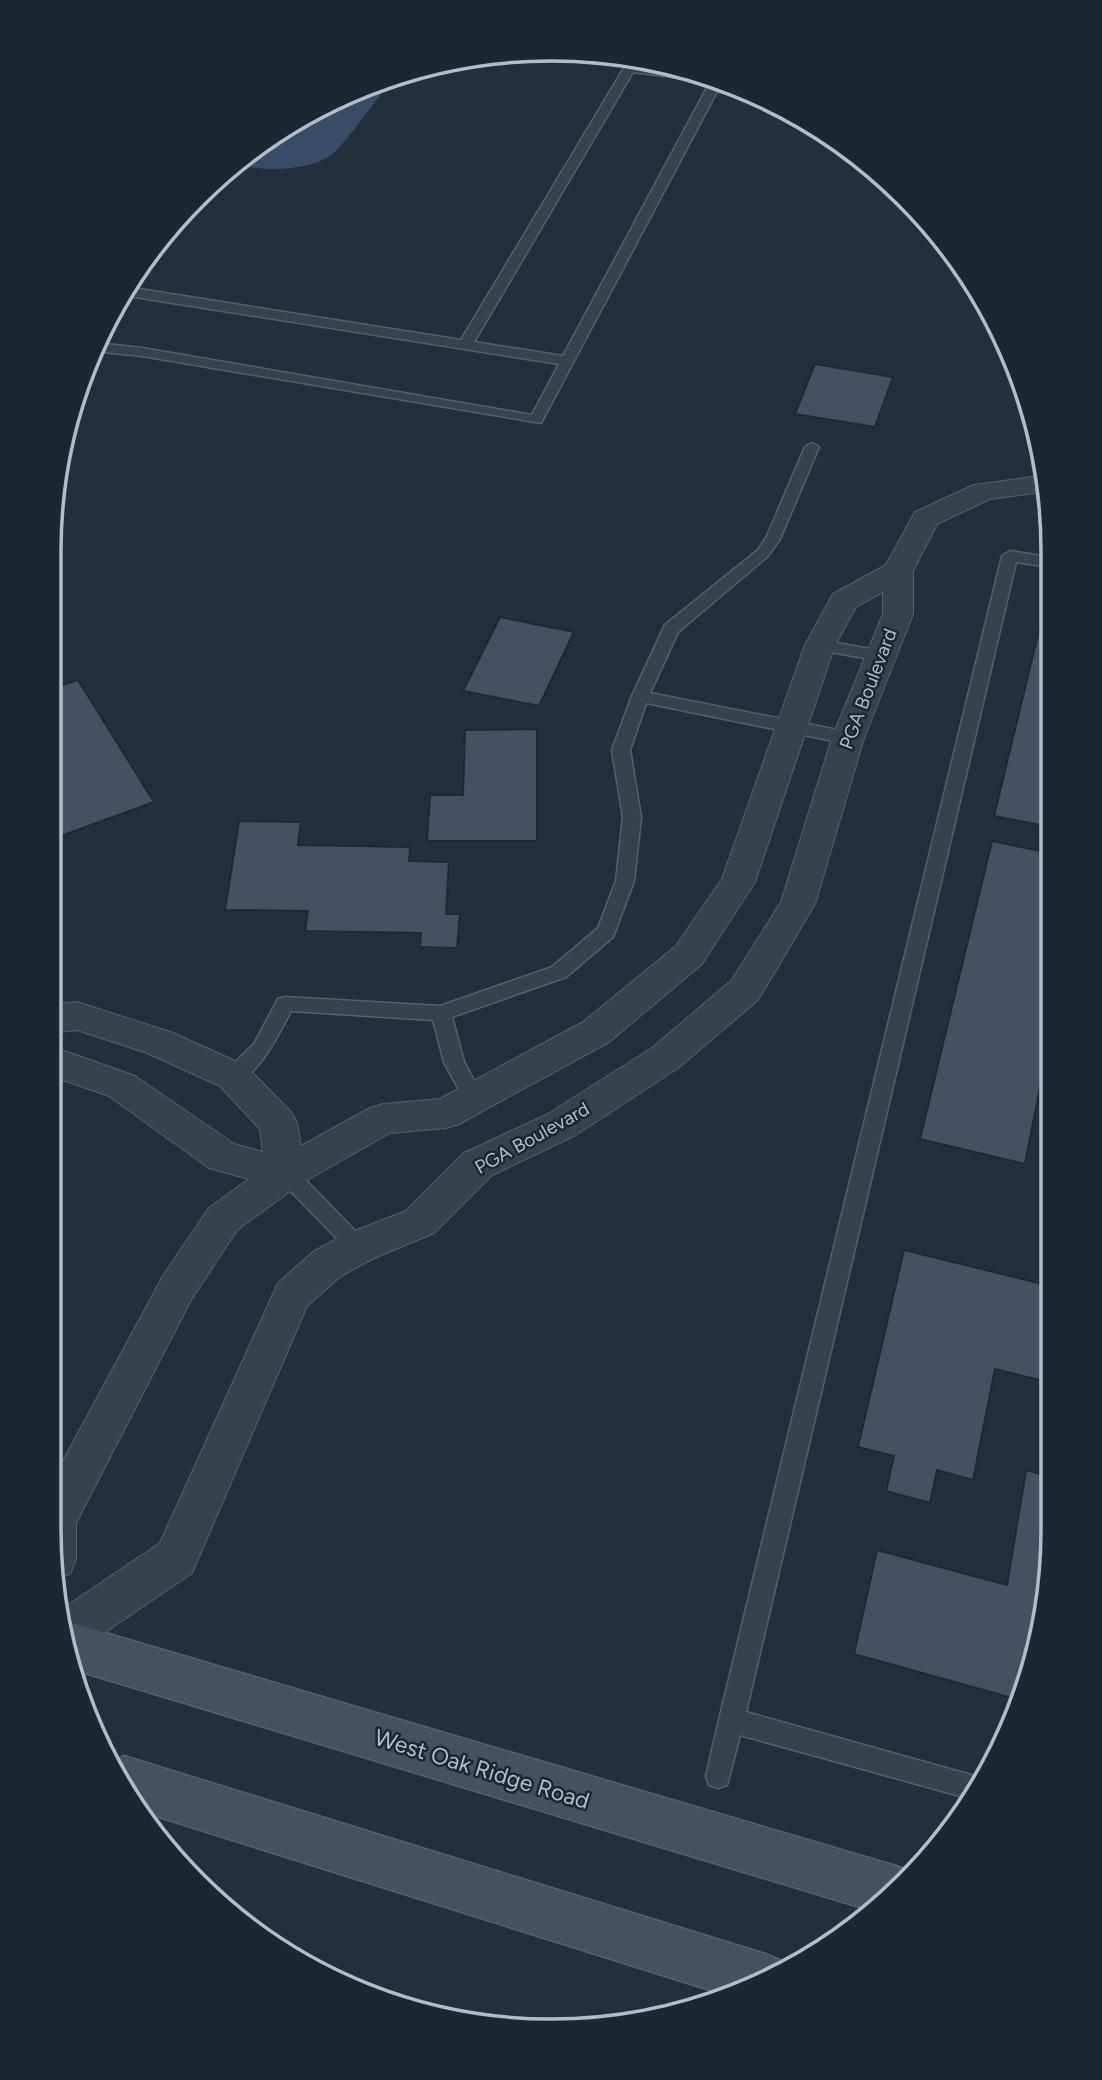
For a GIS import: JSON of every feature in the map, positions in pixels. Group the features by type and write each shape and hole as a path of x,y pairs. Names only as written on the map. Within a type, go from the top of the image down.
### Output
{"street":[{"name":"PGA Boulevard","path":"72,1629 176,1558 292,1295 327,1264 358,1247 420,1222 478,1164 561,1125 664,1058 745,990 797,904 848,738 898,614 898,571 925,518 985,491 1037,484"},
{"path":"61,1508 177,1288 223,1219 286,1173 383,1119 446,1112 596,1032 688,954 738,882 820,645 844,601 898,571"},
{"path":"61,1018 77,1016 160,1043 233,1076 278,1124 286,1173"},
{"path":"61,1064 122,1086 223,1157 286,1173"},
{"name":"West Oak Ridge Road","path":"76,1647 883,1888"},
{"path":"133,1784 749,1976"}],"lane":[{"path":"465,345 630,68"},
{"path":"106,348 142,352 536,420 711,88"},
{"path":"135,294 567,361"},
{"path":"233,1076 261,1049 285,1004 416,1014 441,1013 559,972 606,932 625,881 632,817 621,750 640,696 671,629 763,553 775,537 811,447"},
{"path":"718,1776 1010,556 1041,561"},
{"path":"820,645 881,656"},
{"path":"640,696 848,738"},
{"path":"441,1013 454,1062 473,1098"},
{"path":"286,1173 358,1247"},
{"path":"731,1720 968,1786"}],"water":[{"path":"383,91 330,156 295,167 248,166 306,127"}],"building":[{"path":"815,364 893,377 875,427 795,414"},
{"path":"500,617 574,632 539,706 463,691"},
{"path":"1041,622 1041,825 994,816"},
{"path":"78,680 154,802 61,836 61,685"},
{"path":"537,729 537,841 427,841 430,795 463,795 465,730"},
{"path":"239,821 301,822 298,845 410,847 409,861 449,862 446,914 460,914 457,948 420,947 421,933 305,931 308,911 225,910"},
{"path":"992,841 1041,851 1041,1082 1025,1164 920,1139"},
{"path":"904,1250 1041,1284 1041,1380 995,1369 973,1480 937,1470 930,1503 886,1491 894,1456 858,1447"},
{"path":"1026,1470 1041,1474 1040,1561 1031,1625 1010,1697 854,1654 877,1550 1007,1585"}]}
